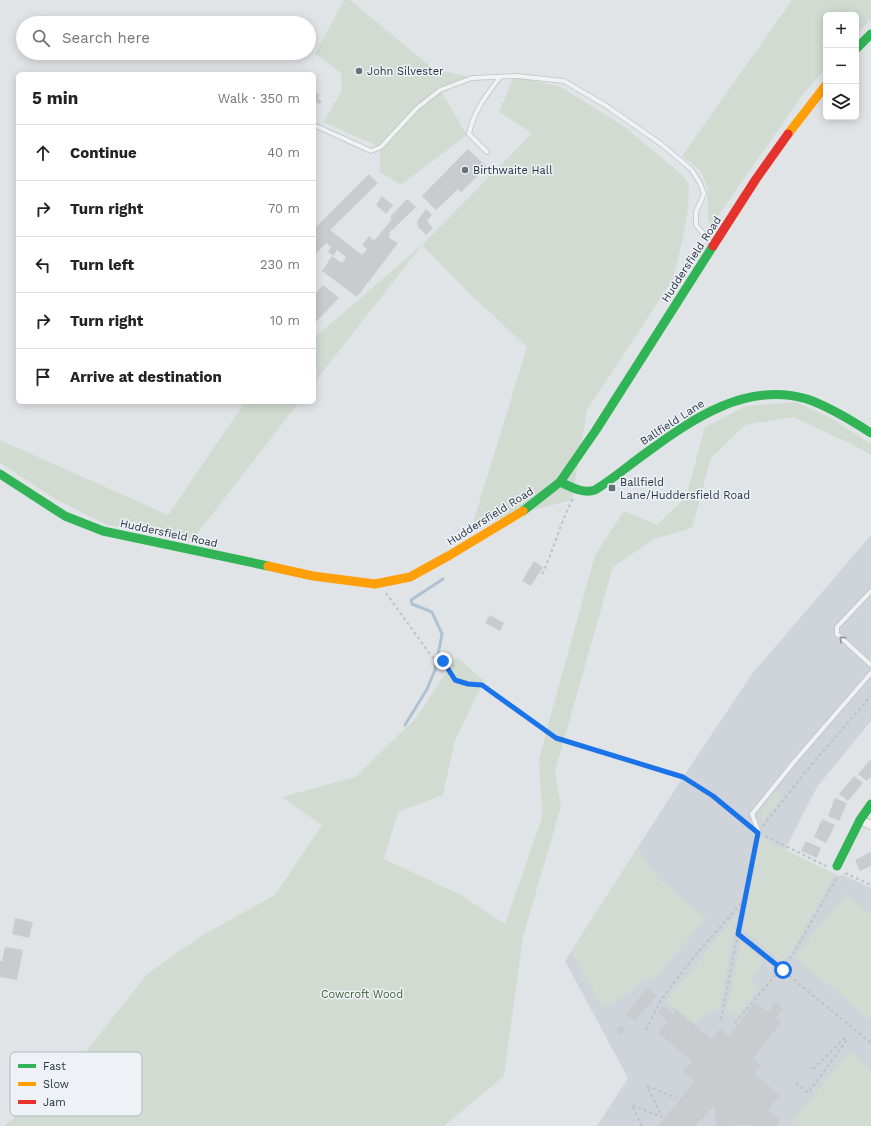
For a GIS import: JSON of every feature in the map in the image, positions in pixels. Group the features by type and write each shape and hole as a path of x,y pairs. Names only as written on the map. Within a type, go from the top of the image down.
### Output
{"main road":[{"path":"857,48 871,34"},
{"name":"Huddersfield Road","path":"0,474 65,516 103,531 313,576 375,584 410,577 528,508 560,482 596,430 756,179 804,112 823,89"},
{"name":"Ballfield Lane","path":"577,491 593,491 652,448 711,410 738,399 768,394 798,397 827,407 871,433"},
{"path":"560,482 577,491"},
{"path":"837,866 860,820 871,804"}],"street":[{"path":"860,820 871,825"}],"lane":[{"path":"316,126 371,151 381,147 417,108 440,90 472,78 517,76 564,81 605,105 661,144 691,169 700,183 704,194 696,212 696,225 714,246"},
{"path":"487,152 469,134 471,124 479,107 500,77"},
{"path":"871,591 837,627 837,634 871,665"},
{"path":"758,833 752,814 799,756 871,673"}],"path":[{"path":"542,574 549,559 565,512 577,491"},
{"path":"386,593 432,657 443,661 455,680 468,684 482,685 556,738 683,777 713,796 758,833 827,866 837,866"},
{"path":"721,1019 758,833 812,764 871,696"},
{"path":"837,866 842,872 871,885"},
{"path":"735,1023 793,954 838,876 837,866"},
{"path":"646,1030 661,1000 693,958 744,900"},
{"path":"738,934 871,1043"},
{"path":"796,1084 808,1093 847,1040 845,1038 812,1070 810,1068"},
{"path":"642,1126 632,1105 662,1117 647,1086 676,1098"}],"shaded area":[{"path":"871,535 871,721 817,787 785,850 838,876 843,875 871,888 871,1126 597,1126 628,1078 565,961 683,777 752,674"}],"green space":[{"path":"344,0 350,0 432,68 472,78 440,90 467,135 401,185 380,172 380,147 323,122 342,91 341,73 316,55"},
{"path":"792,0 871,0 871,19 859,32 859,12 823,12 823,71 803,94 709,229 707,186 700,170 682,156"},
{"path":"514,76 561,87 625,127 682,175 689,185 688,210 673,279 587,410 572,500 472,526 527,347 470,294 422,245 532,133 499,112"},
{"path":"422,245 316,380 316,336"},
{"name":"Cowcroft Wood","path":"796,402 829,417 871,444 871,455 793,417 745,425 711,458 692,528 654,539 613,567 555,771 561,806 523,937 504,1076 444,1126 4,1126 16,1116 142,1116 142,1052 86,1052 147,974 201,936 275,895 322,825 282,797 355,777 415,719 457,657 484,681 455,740 443,795 398,812 384,859 461,895 505,924 542,818 539,758 595,555 624,511 657,525 686,497 705,427 746,406"},
{"path":"244,404 297,404 193,539 107,525 57,500 0,463 0,440 168,515"},
{"path":"781,792 779,801 762,823 761,811 774,794"},
{"path":"762,837 784,850 835,874 792,951 782,962 743,929 759,840"},
{"path":"638,848 658,878 706,919 655,977 642,980 628,994 603,1008 571,952"},
{"path":"846,894 871,914 871,1020 794,957"},
{"path":"738,912 719,1010 711,1011 705,1014 694,1024 666,1001"},
{"path":"741,941 761,958 762,964 750,979 760,988 735,1018 727,1011"},
{"path":"850,1051 871,1069 871,1126 796,1126 791,1122"}],"building":[{"path":"316,92 320,95 318,98 322,102 319,104 316,102"},
{"path":"468,149 487,167 461,192 458,189 436,210 422,196"},
{"path":"369,174 378,183 330,230 362,255 367,249 362,245 369,236 374,241 392,219 390,217 407,199 416,207 390,232 389,238 398,243 357,297 322,271 332,256 342,263 346,257 337,250 334,256 328,252 331,247 326,243 316,254 316,227"},
{"path":"382,196 393,205 386,214 376,205"},
{"path":"426,209 432,215 427,221 433,228 426,235 418,227 417,221"},
{"path":"323,285 339,298 316,322 316,293"},
{"path":"534,561 543,567 531,586 522,581"},
{"path":"490,615 504,623 500,631 485,623"},
{"path":"871,759 871,777 867,781 858,774"},
{"path":"854,776 863,783 848,801 839,794"},
{"path":"835,798 847,803 839,821 828,816"},
{"path":"822,819 835,825 826,843 814,837"},
{"path":"806,841 821,848 817,858 801,851"},
{"path":"871,852 871,866 860,871 855,860"},
{"path":"15,918 33,922 29,938 12,934"},
{"path":"5,947 23,950 17,980 0,977 0,961 2,961"},
{"path":"647,988 657,996 635,1021 626,1014"},
{"path":"755,1002 768,1012 776,1002 784,1009 775,1018 781,1023 753,1058 761,1065 754,1074 780,1095 768,1110 780,1120 776,1126 716,1126 714,1105 696,1126 658,1126 695,1081 683,1072 692,1061 658,1033 667,1021 657,1012 663,1006 673,1014 676,1009 711,1039 720,1029 729,1036"},
{"path":"619,1026 623,1026 625,1030 623,1034 619,1034 617,1032 617,1028"}],"waterway":[{"path":"405,725 427,689 435,670 442,634 432,612 412,604 411,600 443,579"}],"traffic: fast":[{"path":"857,48 871,34"},
{"path":"523,511 560,482 596,430 713,246"},
{"path":"560,482 582,491 595,490 664,440 701,416 721,406 742,399 763,395 785,395 816,402 871,433"},
{"path":"0,474 65,516 103,531 268,566"},
{"path":"837,866 860,820 871,804"}],"traffic: slow":[{"path":"788,134 823,89"},
{"path":"268,566 313,576 375,584 410,577 523,511"}],"traffic: jam":[{"path":"713,246 756,179 788,134"}],"place":[{"name":"John Silvester","path":"359,71"},
{"name":"Birthwaite Hall","path":"465,170"},
{"name":"Ballfield Lane/Huddersfield Road","path":"612,488"}],"route":[{"path":"443,661 447,665 455,680 468,684 482,685 556,738 683,777 713,796 758,833 738,934 783,970"}]}
